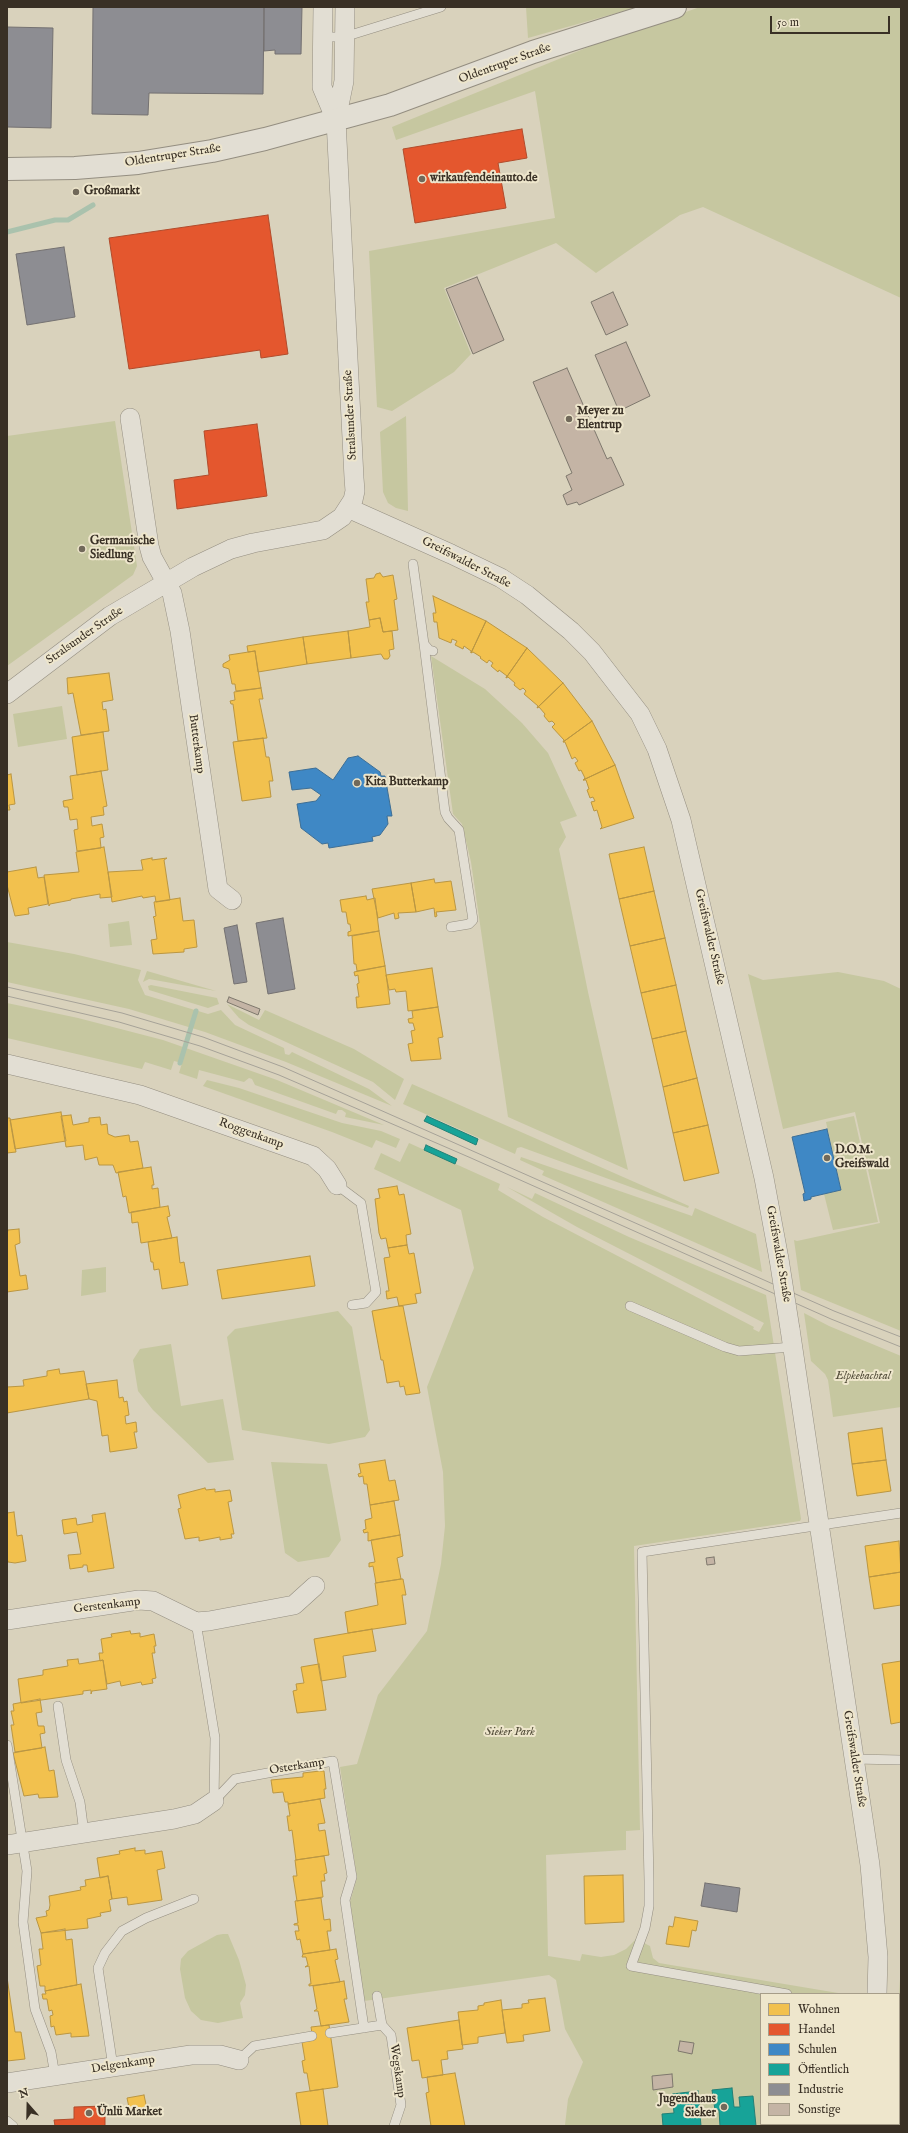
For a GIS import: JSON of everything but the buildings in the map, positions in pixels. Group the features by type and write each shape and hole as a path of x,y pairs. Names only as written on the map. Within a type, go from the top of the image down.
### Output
{"street":[{"path":"323,7 322,87 336,120"},
{"path":"336,120 344,81 345,7"},
{"name":"Oldentruper Straße","path":"7,169 106,166 166,159 265,139 390,105 533,52 675,7"},
{"name":"Stralsunder Straße","path":"7,694 110,616 193,567 230,550 253,543 322,530 334,524 348,508 355,491 336,120"},
{"path":"130,418 149,546 152,557 166,583"},
{"name":"Greifswalder Straße","path":"348,508 451,554 500,578 527,595 571,631 592,652 640,714 657,749 681,820 764,1178 779,1259 792,1338 818,1525 875,1908 878,1957 878,1993"},
{"name":"Butterkamp","path":"166,583 172,593 180,631 218,889 232,900"},
{"name":"Roggenkamp","path":"7,1064 140,1095 305,1153 320,1162 337,1185"},
{"path":"196,1622 294,1606 315,1586"},
{"name":"Gerstenkamp","path":"7,1620 139,1600 152,1601 196,1622"},
{"name":"Osterkamp","path":"15,1843 174,1819 195,1814 214,1801"},
{"name":"Delgenkamp","path":"7,2083 191,2055 220,2055 239,2060"}],"lane":[{"path":"323,37 344,37 441,7"},
{"path":"413,564 445,812 448,818 459,830 473,920 470,924 452,927"},
{"path":"424,644 429,650 433,651"},
{"name":"Roggenkamp","path":"337,1185 361,1203 376,1292 366,1303 352,1305"},
{"path":"630,1306 725,1347 739,1351 792,1338"},
{"path":"782,1993 631,1966 645,1928 649,1906 642,1552 901,1513"},
{"path":"196,1622 215,1738 214,1801"},
{"path":"58,1706 66,1760 80,1802 84,1833"},
{"path":"7,1745 15,1843 28,1871 23,1922 35,2009 51,2052 55,2076"},
{"path":"854,1759 901,1760"},
{"name":"Osterkamp","path":"214,1801 235,1779 333,1761 352,1878 345,1900 364,2028"},
{"path":"113,2067 98,1968 102,1958 122,1931 146,1918 194,1899"},
{"name":"Wegskamp","path":"377,1996 382,2026 391,2035 402,2105 394,2126"},
{"path":"330,2033 382,2026"},
{"path":"239,2060 254,2046 312,2036"},
{"path":"7,2121 13,2126"}],"green space":[{"path":"526,7 638,7 528,38"},
{"path":"700,7 901,7 901,298 703,207 680,215 596,273 556,243 444,288 471,354 454,372 392,411 377,407 369,251 555,218 535,91 396,140 392,127 603,41"},
{"path":"406,416 408,511 396,508 388,503 383,492 380,432"},
{"path":"115,421 137,566 133,575 7,666 7,436"},
{"path":"431,656 485,689 522,723 548,753 577,816 560,822 566,837 559,849 588,992 628,1170 508,1117 471,862 462,824 453,814"},
{"path":"62,706 67,739 18,747 13,714"},
{"path":"129,921 132,945 110,947 108,924"},
{"path":"7,942 74,954 141,970 138,980 145,995 208,1014 221,1010 235,1025 284,1048 285,1054 289,1055 292,1052 369,1089 392,1106 286,1062 205,1032 129,1009 7,982"},
{"path":"147,971 216,991 149,979 143,982"},
{"path":"838,972 884,981 901,989 901,1331 801,1290 794,1240 797,1241 880,1223 855,1112 783,1129 748,974 763,980"},
{"path":"151,985 217,998 219,1004 208,1008 149,990 148,986"},
{"path":"7,1003 78,1018 163,1040 277,1080 384,1125 345,1117 346,1113 342,1110 338,1110 336,1114 255,1085 252,1079 249,1078 244,1082 199,1070 197,1079 179,1073 182,1063 174,1061 171,1070 145,1062 142,1069 7,1038"},
{"path":"227,1004 259,1020 265,1010 354,1049 404,1079 395,1100 373,1082 249,1025 239,1018"},
{"path":"207,1080 239,1088 342,1123 381,1131 400,1139 396,1148 376,1140 372,1148 332,1132 203,1086"},
{"path":"412,1084 689,1206 688,1208 521,1147 517,1148 515,1154 403,1104"},
{"path":"854,1116 878,1222 833,1230 824,1194 841,1189 826,1122"},
{"name":"Sieker Park","path":"409,1143 500,1184 498,1190 543,1217 754,1327 753,1329 759,1332 764,1323 577,1227 507,1187 532,1199 535,1193 629,1237 766,1295 801,1519 800,1521 634,1546 640,1830 626,1831 626,1850 546,1855 548,1956 580,1961 582,1954 601,1957 614,1955 626,1949 636,1939 650,1946 653,1958 659,1963 838,1993 760,1993 760,2125 823,2126 565,2125 568,2099 583,2062 565,2029 556,1980 549,1975 364,2001 350,1902 357,1878 340,1767 357,1764 378,1695 427,1631 441,1564 445,1526 443,1472 427,1387 474,1268 461,1210 374,1169 381,1153 400,1162"},
{"path":"521,1157 692,1216 695,1208 756,1234 762,1272 542,1175 544,1171 520,1160"},
{"path":"106,1267 106,1292 81,1296 82,1270"},
{"path":"338,1311 352,1327 370,1430 365,1437 329,1444 242,1430 227,1337 235,1329"},
{"name":"Elpkebachtal","path":"804,1313 829,1326 901,1356 901,1407 833,1417 828,1380 825,1374 811,1361"},
{"path":"171,1344 181,1406 223,1399 234,1460 208,1463 153,1410 138,1391 133,1360 140,1349"},
{"path":"271,1462 327,1464 341,1540 329,1557 298,1562 285,1553"},
{"path":"228,1934 239,1960 246,1985 245,1995 240,2003 243,2018 218,2023 201,2020 191,2011 185,1998 180,1969 181,1959 188,1951 217,1935"},
{"path":"901,1964 901,2126 860,2126 900,2125 899,1993"}],"waterway":[{"path":"7,232 55,220 68,220 93,205"},
{"path":"180,1063 196,1011"},
{"path":"900,2116 901,2110"}],"tram line":[{"path":"7,987 122,1013 203,1037 283,1067 834,1311 901,1337"},
{"path":"7,996 119,1022 200,1046 279,1075 471,1158 831,1319 901,1347"}],"place":[{"name":"wirkaufendeinauto.de","path":"422,179"},
{"name":"Großmarkt","path":"76,192"},
{"name":"Meyer zu Elentrup","path":"569,419"},
{"name":"Germanische Siedlung","path":"82,549"},
{"name":"Kita Butterkamp","path":"357,783"},
{"name":"D.O.M. Greifswald","path":"827,1158"},
{"name":"Jugendhaus Sieker","path":"724,2107"},
{"name":"Ünlü Market","path":"89,2113"}]}
